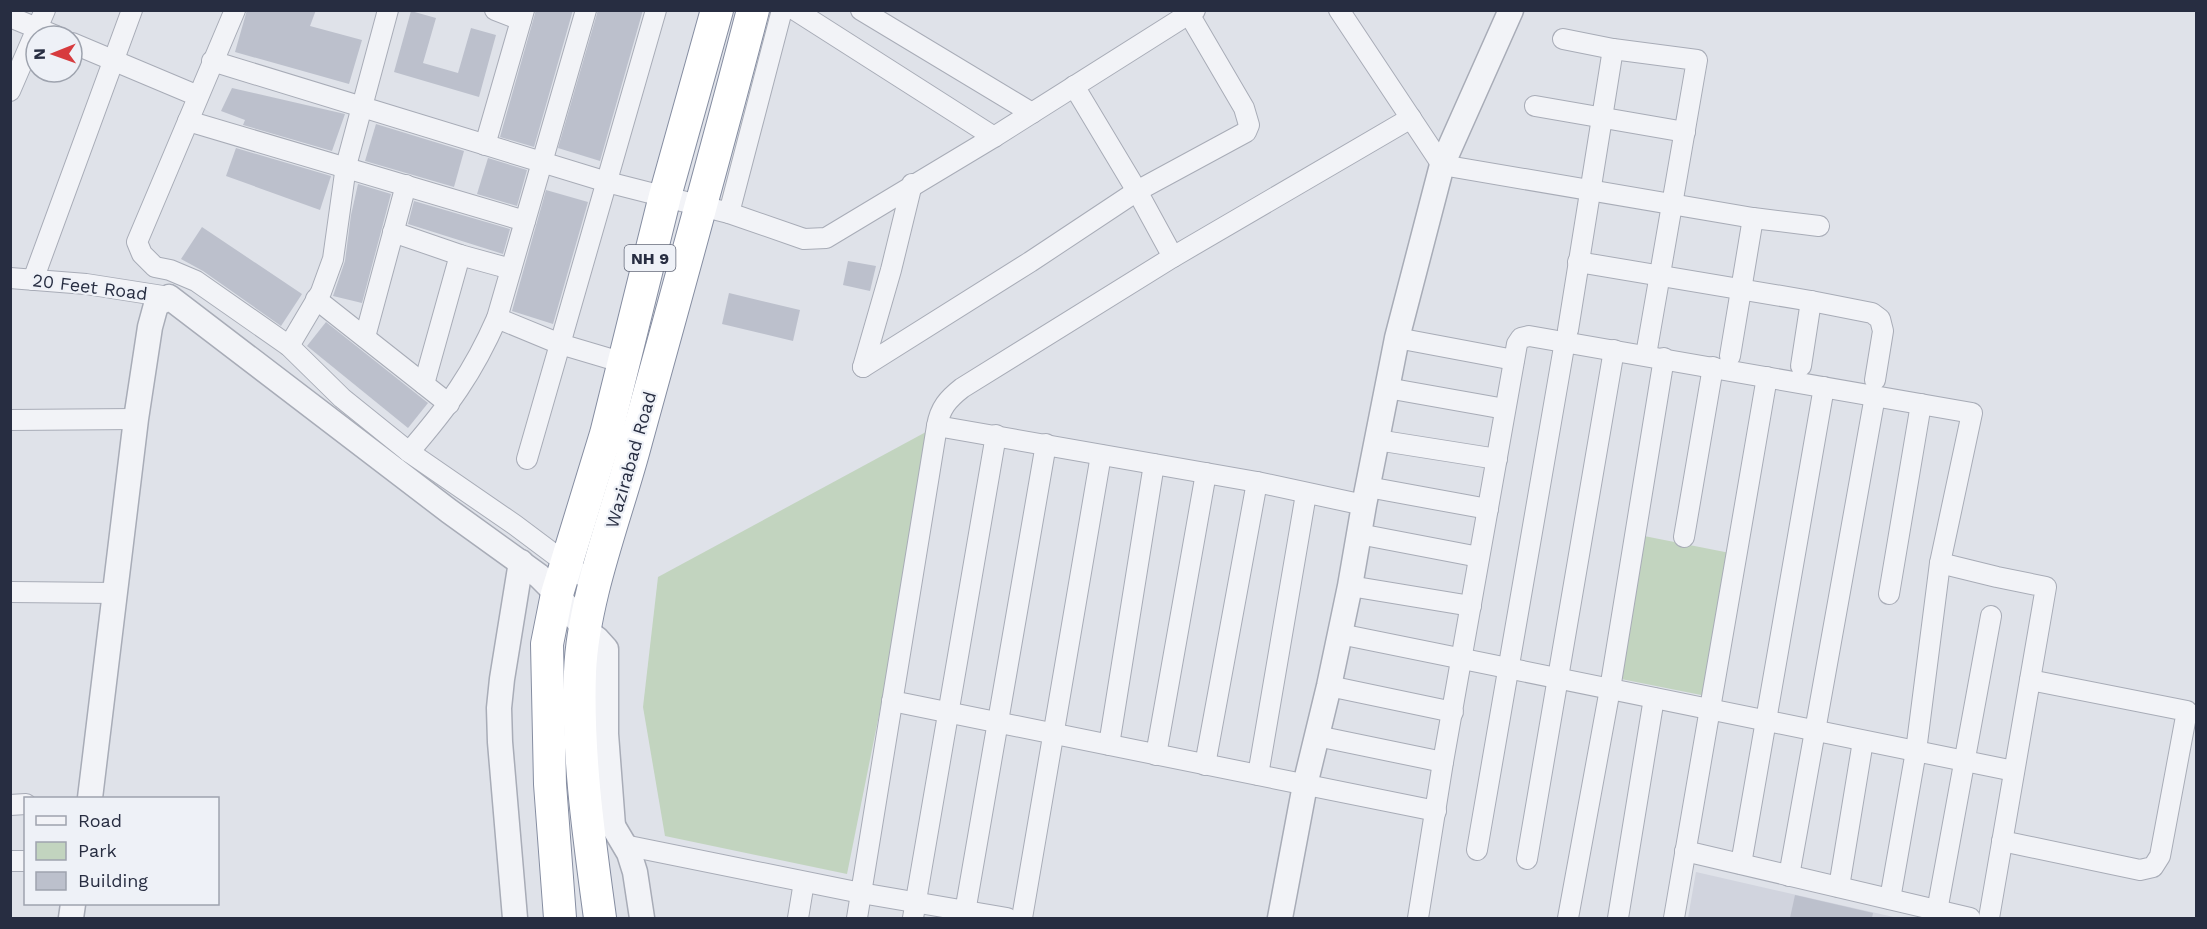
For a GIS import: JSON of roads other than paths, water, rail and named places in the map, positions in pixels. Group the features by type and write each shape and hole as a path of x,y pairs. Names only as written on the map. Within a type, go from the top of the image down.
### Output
{"highway":[{"name":"Wazirabad Road","path":"560,918 551,797 548,644 557,594 606,434 665,196 717,10"},
{"name":"Wazirabad Road","path":"600,918 602,820 580,757 580,670 585,630 595,585 715,210 753,10"},
{"path":"551,797 602,820"}],"street":[{"path":"33,280 132,10"},
{"path":"235,10 137,242 142,254 155,267 170,270 196,281 289,346 342,398 409,452 515,525 595,585"},
{"path":"289,346 316,299 333,259 346,166 388,10"},
{"path":"485,145 522,15 495,10"},
{"path":"409,452 449,405 484,347 497,318 586,10"},
{"path":"527,459 656,10"},
{"path":"715,210 782,10"},
{"path":"795,10 994,137"},
{"path":"861,10 1032,112"},
{"path":"1339,10 1442,165 1753,218 1819,226"},
{"path":"1280,918 1305,785 1350,586 1397,338 1442,165 1511,10"},
{"path":"212,61 607,182 715,210 804,239 826,238 912,184 994,137 1192,12 1244,108 1249,124 1246,132 1137,191 1030,262 863,367 912,184"},
{"path":"10,17 42,24"},
{"path":"1563,39 1613,49 1697,60 1660,276 1655,357 1610,689 1568,918"},
{"path":"84,48 198,96"},
{"path":"1478,850 1613,49"},
{"path":"10,90 24,65"},
{"path":"1074,86 1137,191 1173,257"},
{"path":"1535,106 1685,132"},
{"path":"857,918 939,414 948,399 962,388 1173,257 1411,118"},
{"path":"188,121 346,166 525,221"},
{"path":"365,337 406,185"},
{"path":"1730,356 1753,218"},
{"path":"393,232 460,255 511,269"},
{"path":"424,384 460,255"},
{"path":"1578,262 1810,301 1872,313 1880,319 1883,332 1875,388 1789,876"},
{"name":"20 Feet Road","path":"10,278 86,284 170,297"},
{"path":"90,797 136,419 150,327 156,305 170,297 448,511 539,576 557,594 585,630"},
{"path":"316,299 449,405"},
{"path":"1801,366 1810,301"},
{"path":"497,318 560,345 624,363"},
{"path":"1418,918 1443,762 1517,344 1521,338 1529,336 1566,335 1614,350 1824,387 1875,388 1921,404 1972,413 1940,563 1916,751 1890,900"},
{"path":"1397,338 1514,360"},
{"path":"1527,859 1614,350"},
{"path":"1684,537 1713,368"},
{"path":"1674,918 1767,377"},
{"path":"1741,864 1824,387"},
{"path":"1387,388 1505,409"},
{"path":"1888,594 1921,404"},
{"path":"10,420 136,419"},
{"path":"937,426 1257,482 1306,494 1366,496 1488,509"},
{"path":"915,911 947,712 996,435"},
{"path":"1377,440 1497,459"},
{"path":"965,915 1046,444"},
{"path":"1022,918 1101,455"},
{"path":"1109,745 1154,464"},
{"path":"1156,755 1206,473"},
{"path":"1205,765 1257,482"},
{"path":"1258,775 1306,494"},
{"path":"1359,534 1479,557"},
{"path":"515,918 499,708 521,562"},
{"path":"1940,563 1997,578 2046,587 1989,918"},
{"path":"1350,586 1471,606"},
{"path":"10,592 115,593"},
{"path":"1937,911 1991,616"},
{"path":"1340,634 2014,771"},
{"path":"2002,840 2140,870 2153,867 2160,856 2187,711 2030,680"},
{"path":"1329,686 1453,712"},
{"path":"1618,918 1654,699"},
{"path":"892,701 1436,811"},
{"path":"1317,736 1443,762"},
{"path":"1839,888 1863,741"},
{"path":"602,820 804,882 861,893 915,911 1006,918"},
{"path":"602,820 632,861 642,918"},
{"path":"1685,851 1971,918"},
{"path":"798,918 804,882"}]}
